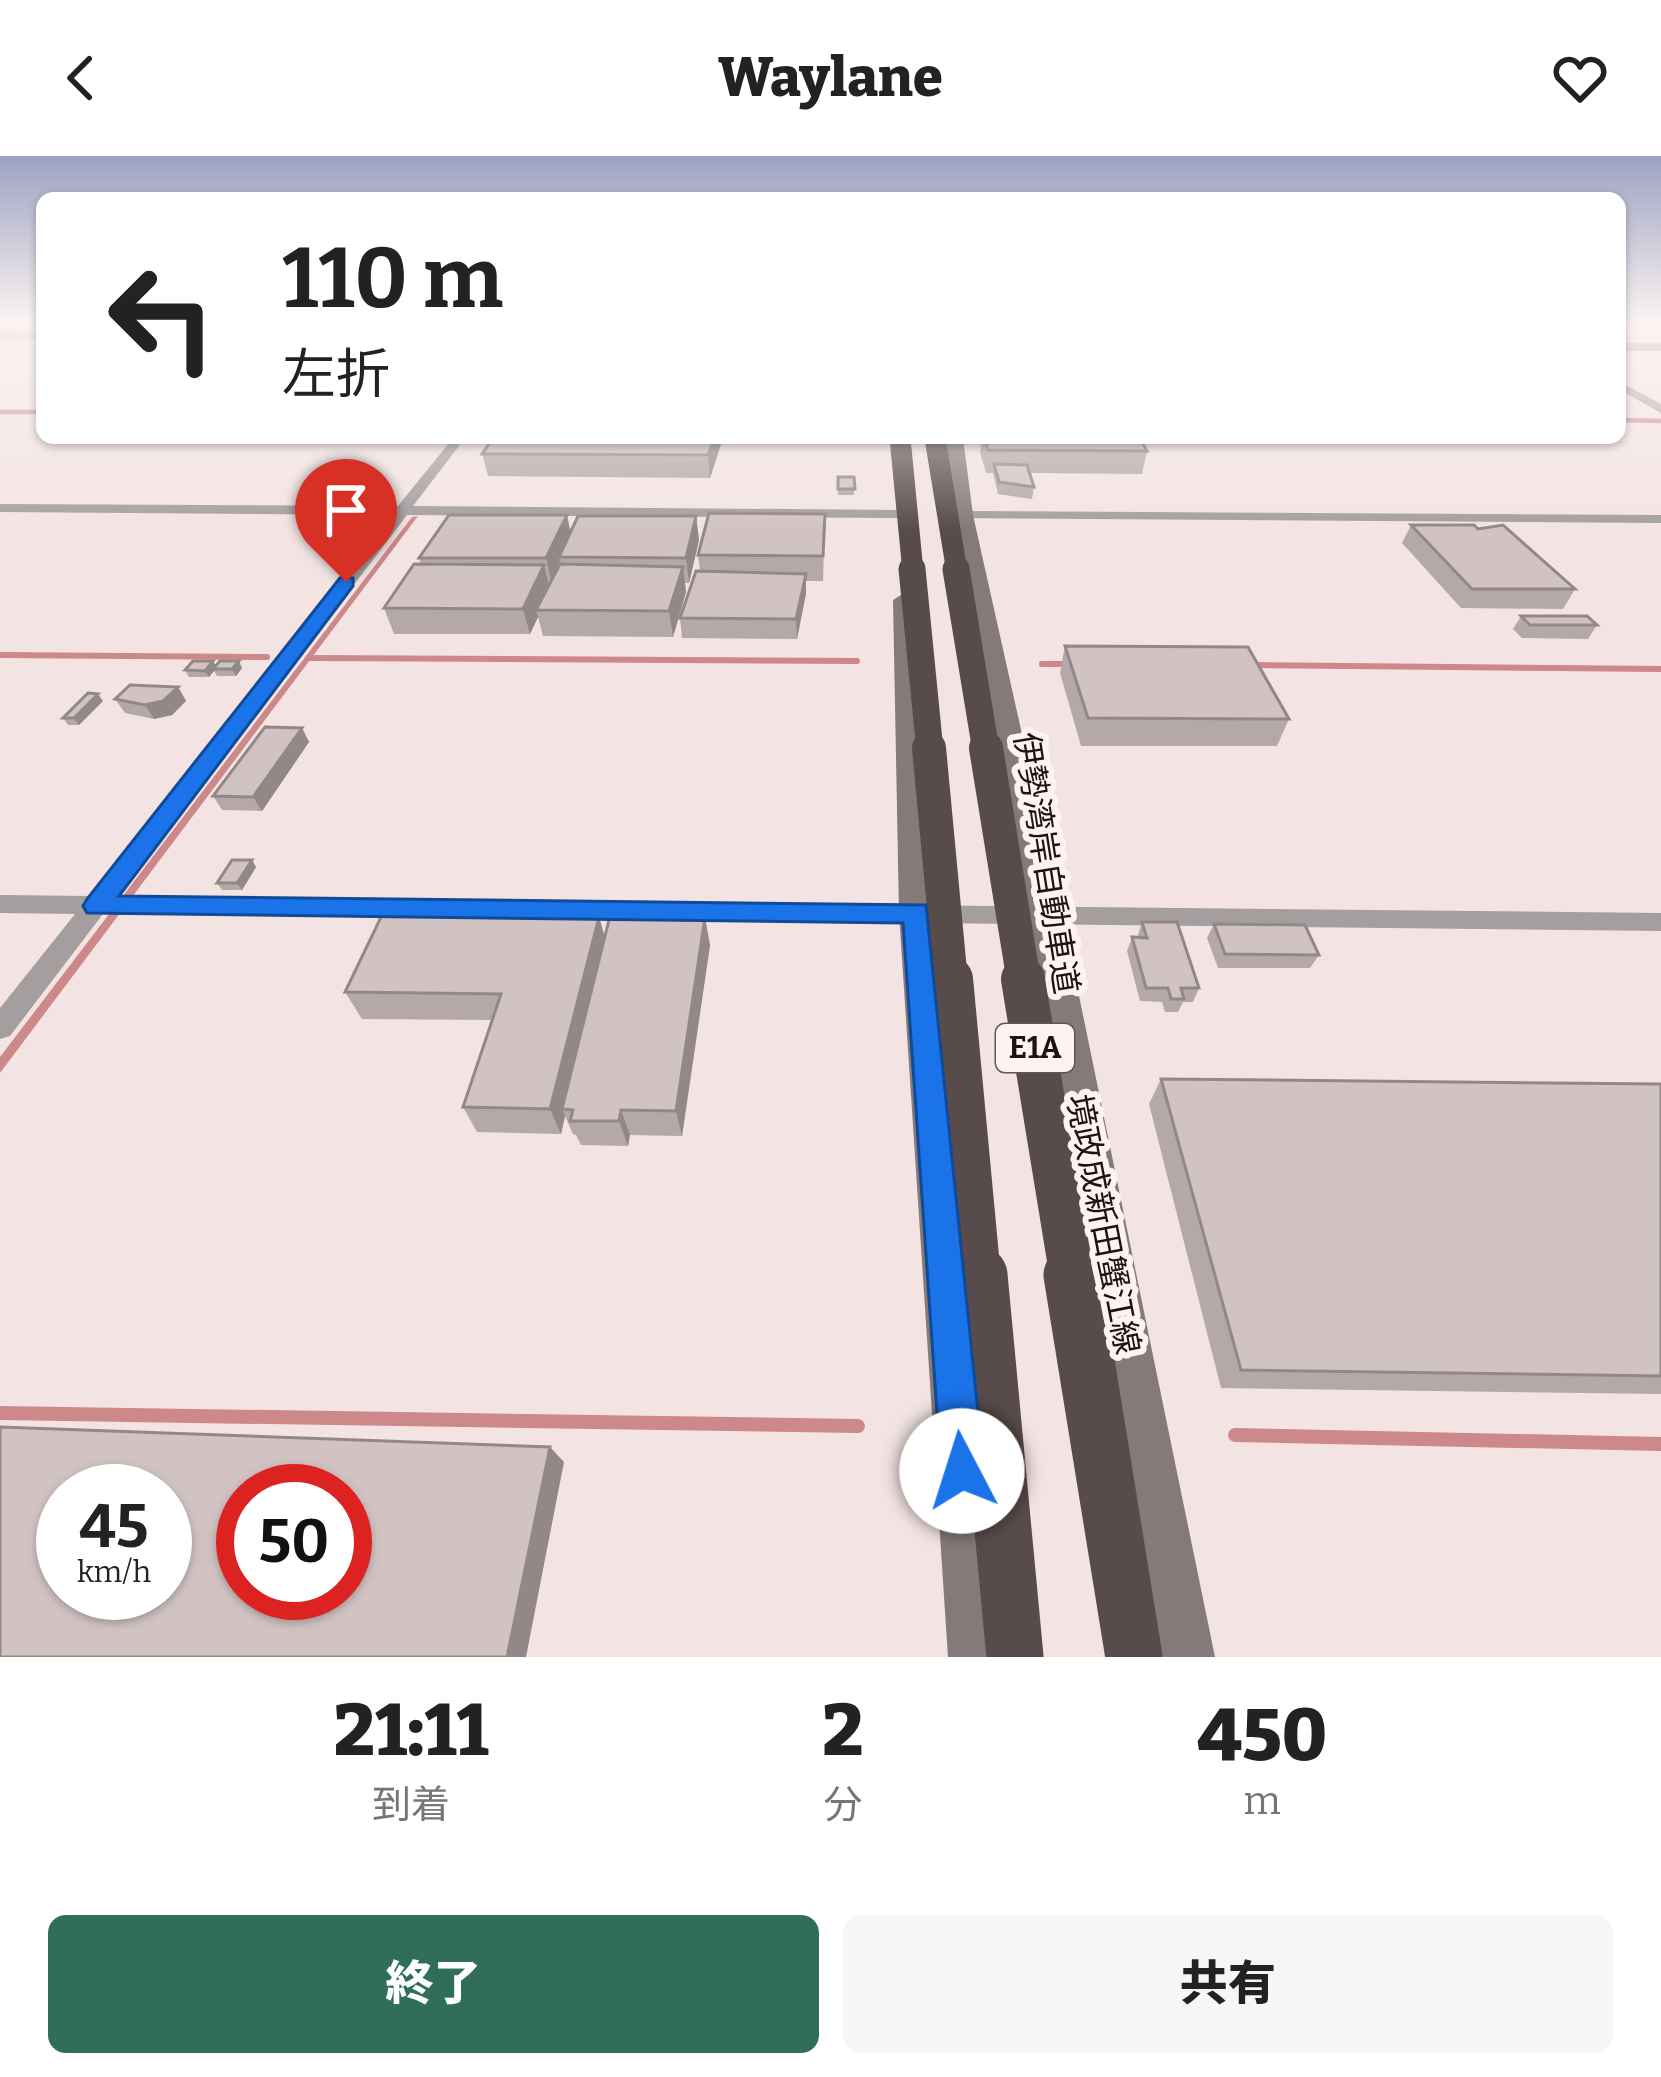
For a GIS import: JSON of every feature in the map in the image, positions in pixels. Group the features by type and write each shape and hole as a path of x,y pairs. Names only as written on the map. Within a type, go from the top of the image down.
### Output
{"highway":[{"name":"E1A","path":"897,444 1015,1657"},
{"name":"伊勢湾岸自動車道","path":"936,444 1134,1657"}],"main road":[{"path":"896,444 916,913 977,1657"},
{"name":"境政成新田蟹江線","path":"954,444 963,515 1045,914 1186,1657"}],"street":[{"path":"1629,391 1661,409"},
{"path":"0,1028 104,906 454,444"},
{"path":"0,508 901,514"},
{"path":"963,515 1661,519"},
{"path":"0,904 1661,922"}],"shaded area":[{"path":"418,516 0,1073 0,1057 412,517"}],"building":[{"path":"489,444 712,444 708,455 482,454"},
{"path":"986,444 1143,444 1147,451 988,450"},
{"path":"994,464 1027,465 1034,487 999,482"},
{"path":"838,477 854,477 855,489 838,489"},
{"path":"709,513 825,514 823,556 698,555"},
{"path":"449,515 567,515 546,558 419,558"},
{"path":"578,516 696,516 686,558 559,557"},
{"path":"1411,525 1474,525 1478,529 1503,525 1575,589 1472,589"},
{"path":"414,564 544,565 523,609 384,608"},
{"path":"560,564 683,567 669,611 536,610"},
{"path":"696,571 806,574 796,619 680,618"},
{"path":"1521,616 1587,616 1597,625 1530,625"},
{"path":"1065,646 1248,647 1289,719 1088,718"},
{"path":"193,661 213,661 205,671 185,670"},
{"path":"220,661 239,661 232,669 213,669"},
{"path":"130,685 178,687 163,701 145,705 115,699"},
{"path":"88,693 98,694 74,718 63,718"},
{"path":"265,727 302,728 253,797 213,796"},
{"path":"232,860 252,860 237,883 217,883"},
{"path":"382,915 599,917 550,1109 463,1107 501,994 345,992"},
{"path":"610,916 705,917 676,1111 621,1110 619,1121 570,1121 573,1110 562,1109"},
{"path":"1142,922 1177,922 1199,988 1181,988 1184,999 1171,999 1168,988 1146,988 1132,937 1147,938"},
{"path":"1214,924 1305,925 1319,955 1225,954"},
{"path":"1161,1079 1661,1084 1661,1376 1241,1370"},
{"path":"0,1427 550,1447 507,1657 0,1657"}],"waterway":[{"path":"0,412 36,412"},
{"path":"1626,420 1661,421"},
{"path":"0,655 267,657"},
{"path":"309,658 857,661"},
{"path":"1042,664 1073,664"},
{"path":"1252,665 1661,669"},
{"path":"0,1413 858,1426"},
{"path":"1235,1435 1661,1444"}],"route":[{"path":"346,582 97,906 916,913 962,1471"}]}
